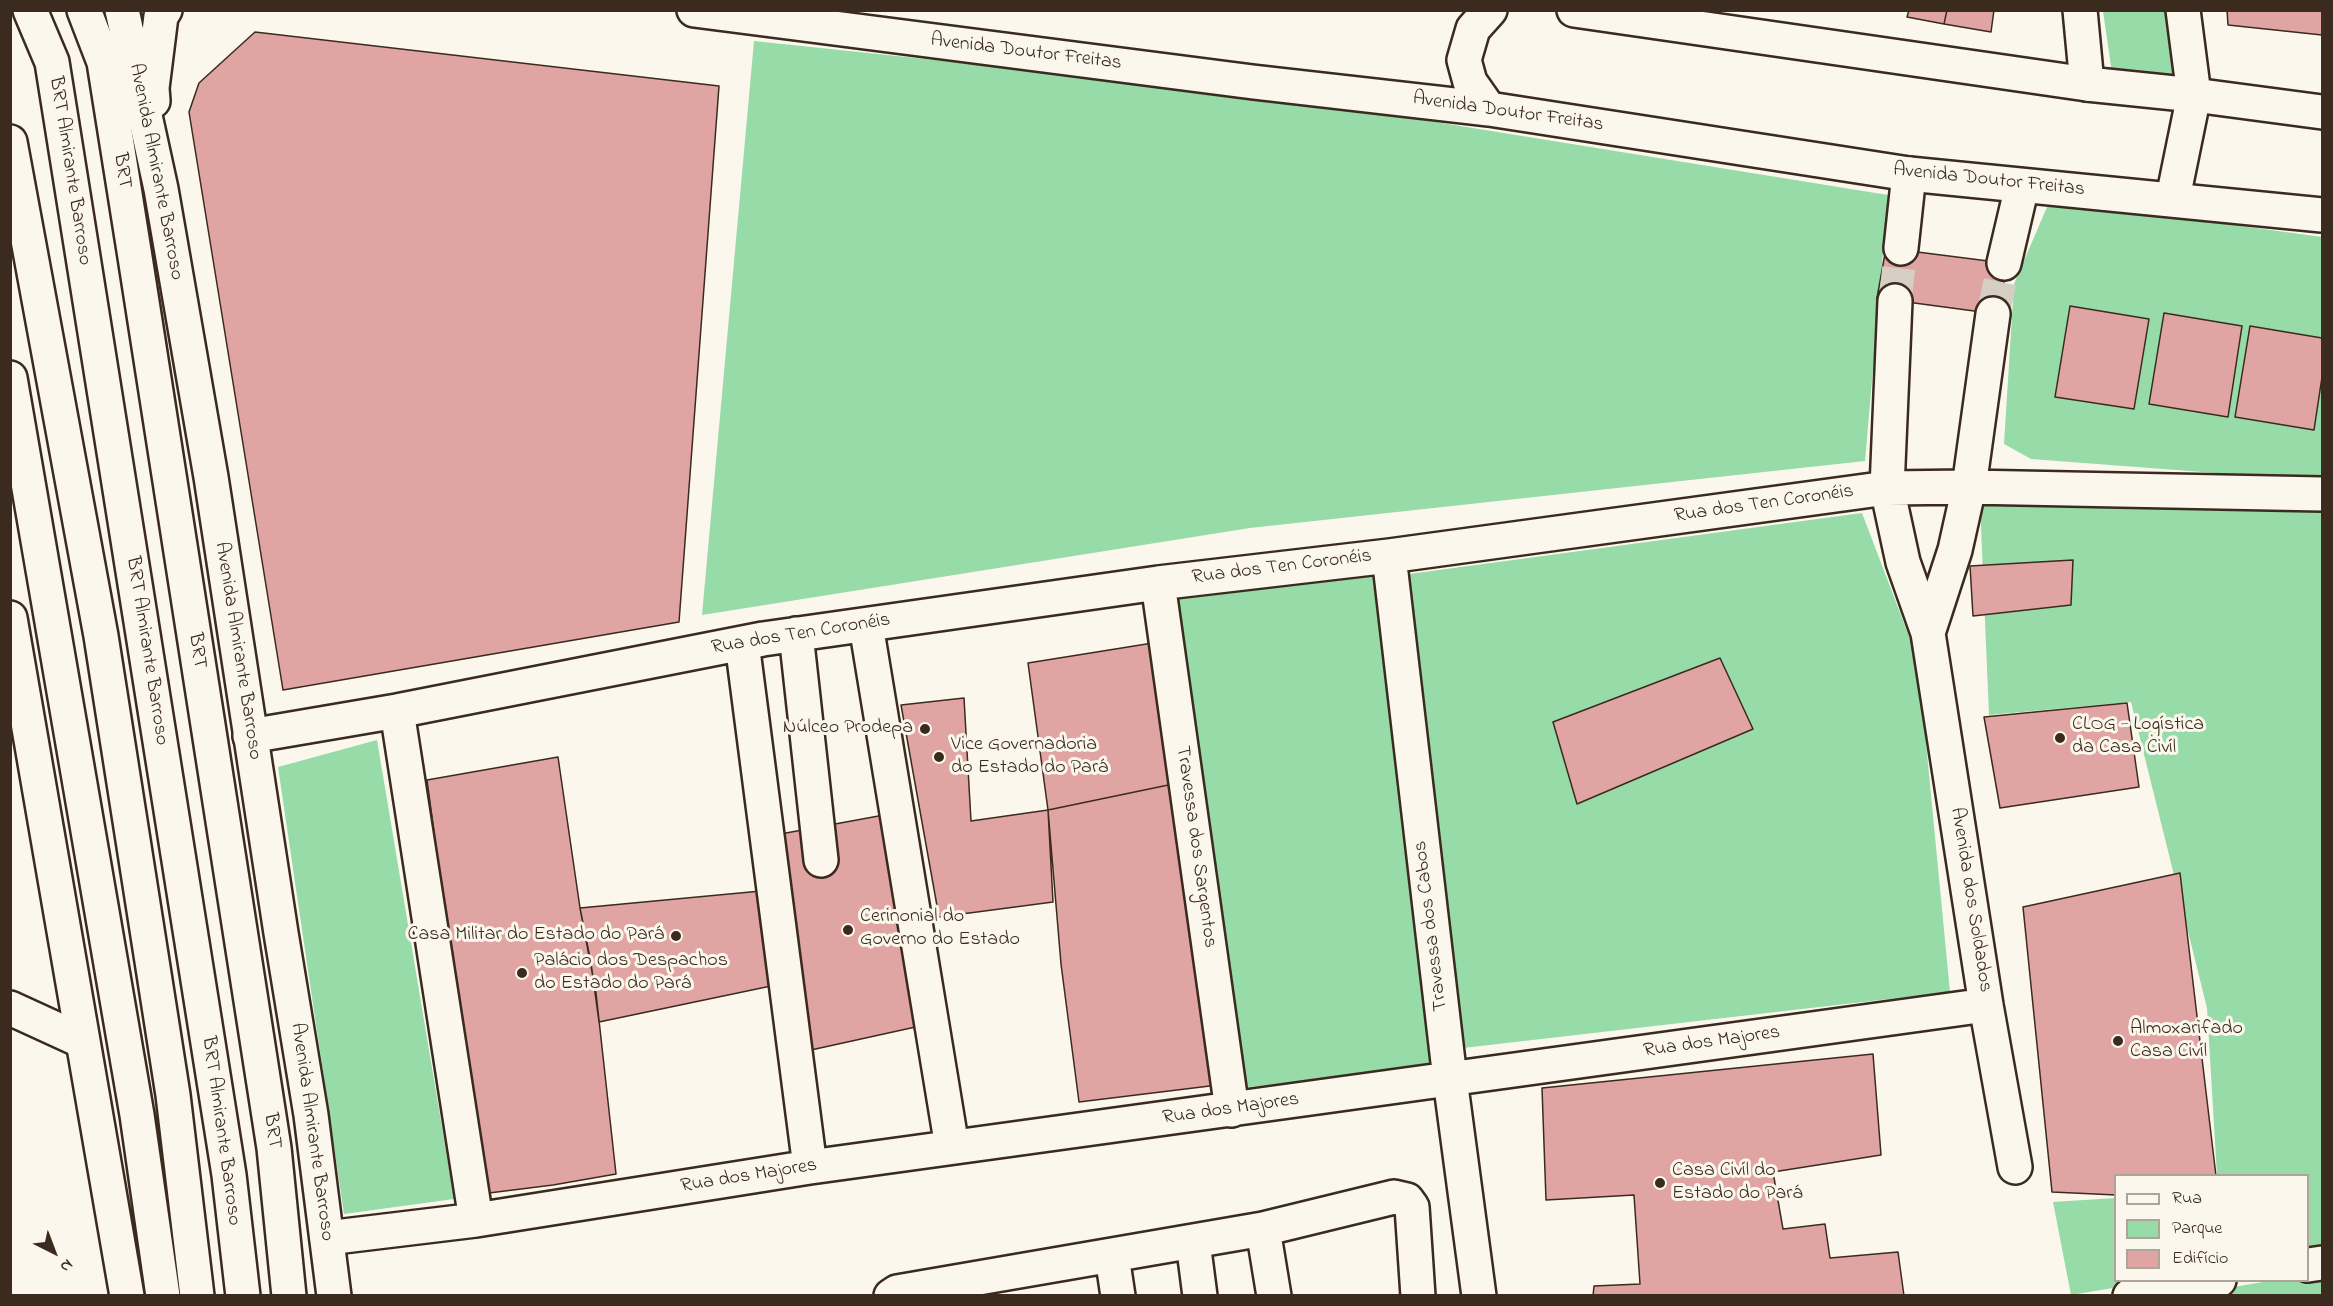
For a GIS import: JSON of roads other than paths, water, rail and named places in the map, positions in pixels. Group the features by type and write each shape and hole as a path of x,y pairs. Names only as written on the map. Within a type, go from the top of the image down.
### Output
{"main road":[{"name":"BRT Almirante Barroso","path":"30,10 52,62 229,1175 243,1296"},
{"name":"BRT","path":"84,10 104,62 274,1148 289,1296"},
{"name":"Avenida Almirante Barroso","path":"122,10 161,189 211,477 311,1115 334,1296"},
{"path":"161,189 152,88 161,16 165,10"},
{"name":"Avenida Doutor Freitas","path":"694,10 1253,82 1489,109 1909,174 2322,214"},
{"path":"1489,109 1470,82 1464,60 1473,29 1490,10"},
{"path":"1574,10 2087,84 2322,112"},
{"path":"2080,10 2087,84"},
{"path":"2173,198 2194,95 2183,10"},
{"path":"10,142 101,636 173,1095 197,1296"},
{"path":"1901,248 1909,174"},
{"path":"2004,263 2022,186"},
{"name":"Avenida dos Soldados","path":"1895,301 1887,488 1903,562 1928,633 1986,1005 2015,1167"},
{"path":"1928,633 1955,550 1969,487 1993,314"},
{"path":"10,378 136,1115 163,1296"},
{"name":"Rua dos Ten Coronéis","path":"250,736 397,711 795,634 1158,583 1389,556 1887,488 1969,487 2322,494"},
{"name":"Travessa dos Cabos","path":"1389,556 1450,1079 1479,1296"},
{"name":"Travessa dos Sargentos","path":"1158,583 1232,1110"},
{"path":"10,618 13,655 127,1296"},
{"path":"866,625 952,1147"},
{"path":"795,634 821,860"},
{"path":"741,643 810,1167"},
{"path":"397,711 476,1220"},
{"name":"Rua dos Majores","path":"327,1238 476,1220 952,1147 1986,1005"},
{"path":"10,1008 82,1041"},
{"path":"891,1296 897,1292 1193,1242 1394,1197 1407,1200 1413,1207 1418,1296"},
{"path":"1263,1228 1274,1296"},
{"path":"1193,1242 1200,1296"},
{"path":"1112,1256 1118,1296"},
{"path":"2130,1296 2213,1282"}],"tunnel":[{"path":"1895,301 1901,248"},
{"path":"1993,314 2004,263"}],"place":[{"name":"Núlceo Prodepa","path":"925,729"},
{"name":"CLOG - Logística da Casa Civíl","path":"2060,738"},
{"name":"Vice Governadoria do Estado do Pará","path":"939,757"},
{"name":"Cerinonial do Governo do Estado","path":"848,930"},
{"name":"Casa Militar do Estado do Pará","path":"676,936"},
{"name":"Palácio dos Despachos do Estado do Pará","path":"522,973"},
{"name":"Almoxarifado Casa Civíl","path":"2118,1041"},
{"name":"Casa Civíl do Estado do Pará","path":"1660,1183"}]}
